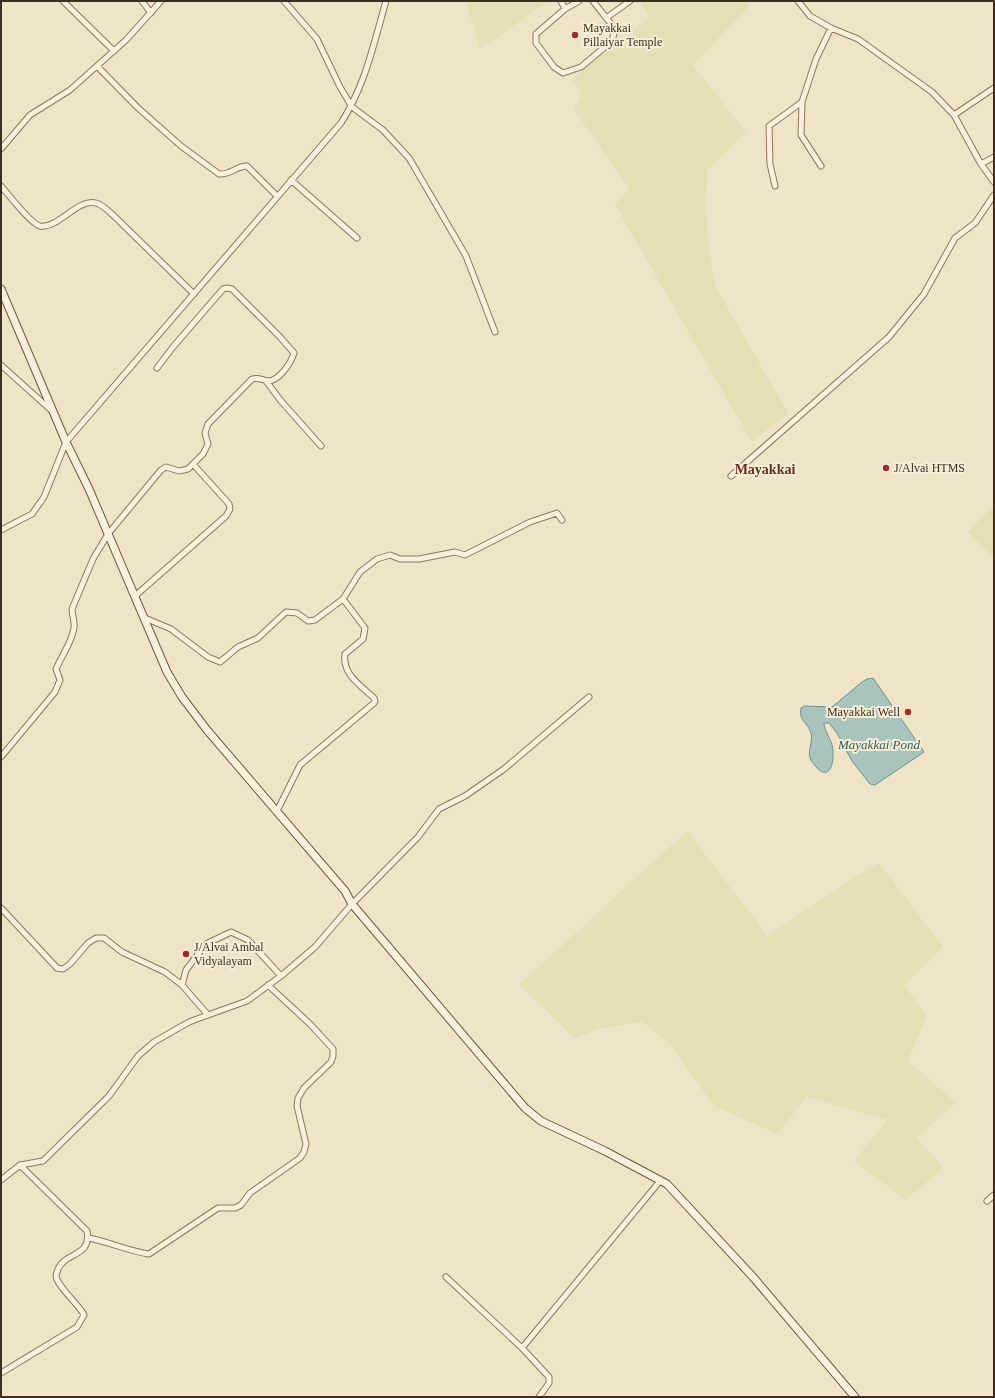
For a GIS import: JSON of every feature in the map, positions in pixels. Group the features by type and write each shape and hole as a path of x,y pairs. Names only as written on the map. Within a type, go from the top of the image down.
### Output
{"street":[{"path":"63,1 114,51"},
{"path":"142,1 151,13"},
{"path":"1,149 30,116 70,90 126,40 161,1"},
{"path":"284,1 316,38 340,87 352,106 382,130 409,158 466,256 495,332"},
{"path":"1,530 32,514 44,497 66,442 341,123 352,106 364,77 386,1"},
{"path":"561,1 565,9"},
{"path":"579,1 565,9 536,34 536,43 554,67 563,73 581,67 612,41 615,29 593,1"},
{"path":"606,18 630,1"},
{"path":"798,1 810,16 831,28 858,39 932,92 954,115 994,182"},
{"path":"822,166 801,135 802,102 816,59 831,28"},
{"path":"97,66 137,107 181,146 219,174 226,174 242,166 247,166 277,196"},
{"path":"954,115 994,88"},
{"path":"775,186 770,164 770,126 802,102"},
{"path":"982,164 994,157"},
{"path":"291,180 357,238"},
{"path":"1,186 32,221 40,226 51,224 83,205 94,202 102,206 114,215 194,294"},
{"path":"731,476 889,337 924,294 955,238 975,223 994,195"},
{"path":"157,368 172,347 207,306 223,289 227,288 232,289 294,351 293,358 281,374 271,380 266,381"},
{"path":"1,289 66,442 89,489 145,618 167,672 182,697 207,730 345,891 352,904 525,1108 540,1120 605,1151 667,1184 753,1276 855,1397"},
{"path":"1,365 54,413"},
{"path":"1,757 55,692 60,680 56,669 70,641 75,626 72,616 72,609 93,559 108,534 160,470 166,467 179,471 188,469 203,454 208,444 205,433 208,424 252,379 256,377 266,381 281,401 321,446"},
{"path":"135,596 226,516 230,509 229,504 193,464"},
{"path":"145,618 171,629 208,657 220,662 238,647 258,638 286,612 296,613 308,621 315,620 343,599 360,572 377,559 390,555 400,559 419,559 455,552 465,556 530,522 557,513 562,520"},
{"path":"276,811 300,764 374,703 375,700 348,672 344,662 345,654 363,638 365,628 343,599"},
{"path":"1,1180 20,1165 43,1161 108,1096 138,1056 154,1042 189,1022 247,1000 281,976 315,947 352,904 418,837 438,809 465,796 504,769 589,697"},
{"path":"1,908 57,968 63,969 70,964 88,943 96,938 104,938 122,952 165,972 182,985 208,1015"},
{"path":"182,985 186,970 206,944 232,932 248,940 281,976"},
{"path":"89,1238 149,1254 218,1208 235,1208 241,1205 250,1193 300,1158 304,1152 306,1144 297,1106 298,1098 304,1088 331,1062 333,1049 311,1025 268,985"},
{"path":"1,1373 77,1327 84,1315 81,1309 59,1283 56,1275 60,1265 85,1248 89,1238 87,1231 20,1165"},
{"path":"522,1348 660,1180"},
{"path":"987,1201 994,1195"},
{"path":"446,1278 522,1348 549,1377 549,1383 539,1397"}],"shaded area":[{"path":"466,1 549,1 480,49"},
{"path":"639,1 745,1 749,6 693,65 746,132 707,170 705,210 714,284 788,413 752,442 615,205 629,189 574,110 582,93 572,79 650,17"},
{"path":"994,505 994,558 968,532"},
{"path":"687,831 768,936 853,878 879,863 943,947 904,985 927,1016 908,1060 956,1103 916,1138 944,1167 906,1200 854,1161 887,1120 807,1097 777,1134 714,1106 667,1040 642,1022 602,1028 575,1038 519,985"}],"water":[{"name":"Mayakkai Pond","path":"873,678 924,752 875,785 870,784 852,761 837,733 829,723 824,723 824,725 833,748 832,765 828,771 825,772 817,768 810,758 811,733 802,719 800,712 801,708 804,706 832,707 862,682"}],"place":[{"name":"Mayakkai Pillaiyar Temple","path":"575,35"},
{"name":"J/Alvai HTMS","path":"886,468"},
{"name":"Mayakkai Well","path":"908,712"},
{"name":"J/Alvai Ambal Vidyalayam","path":"186,954"}],"district":[{"name":"Mayakkai","path":"765,469"}]}
